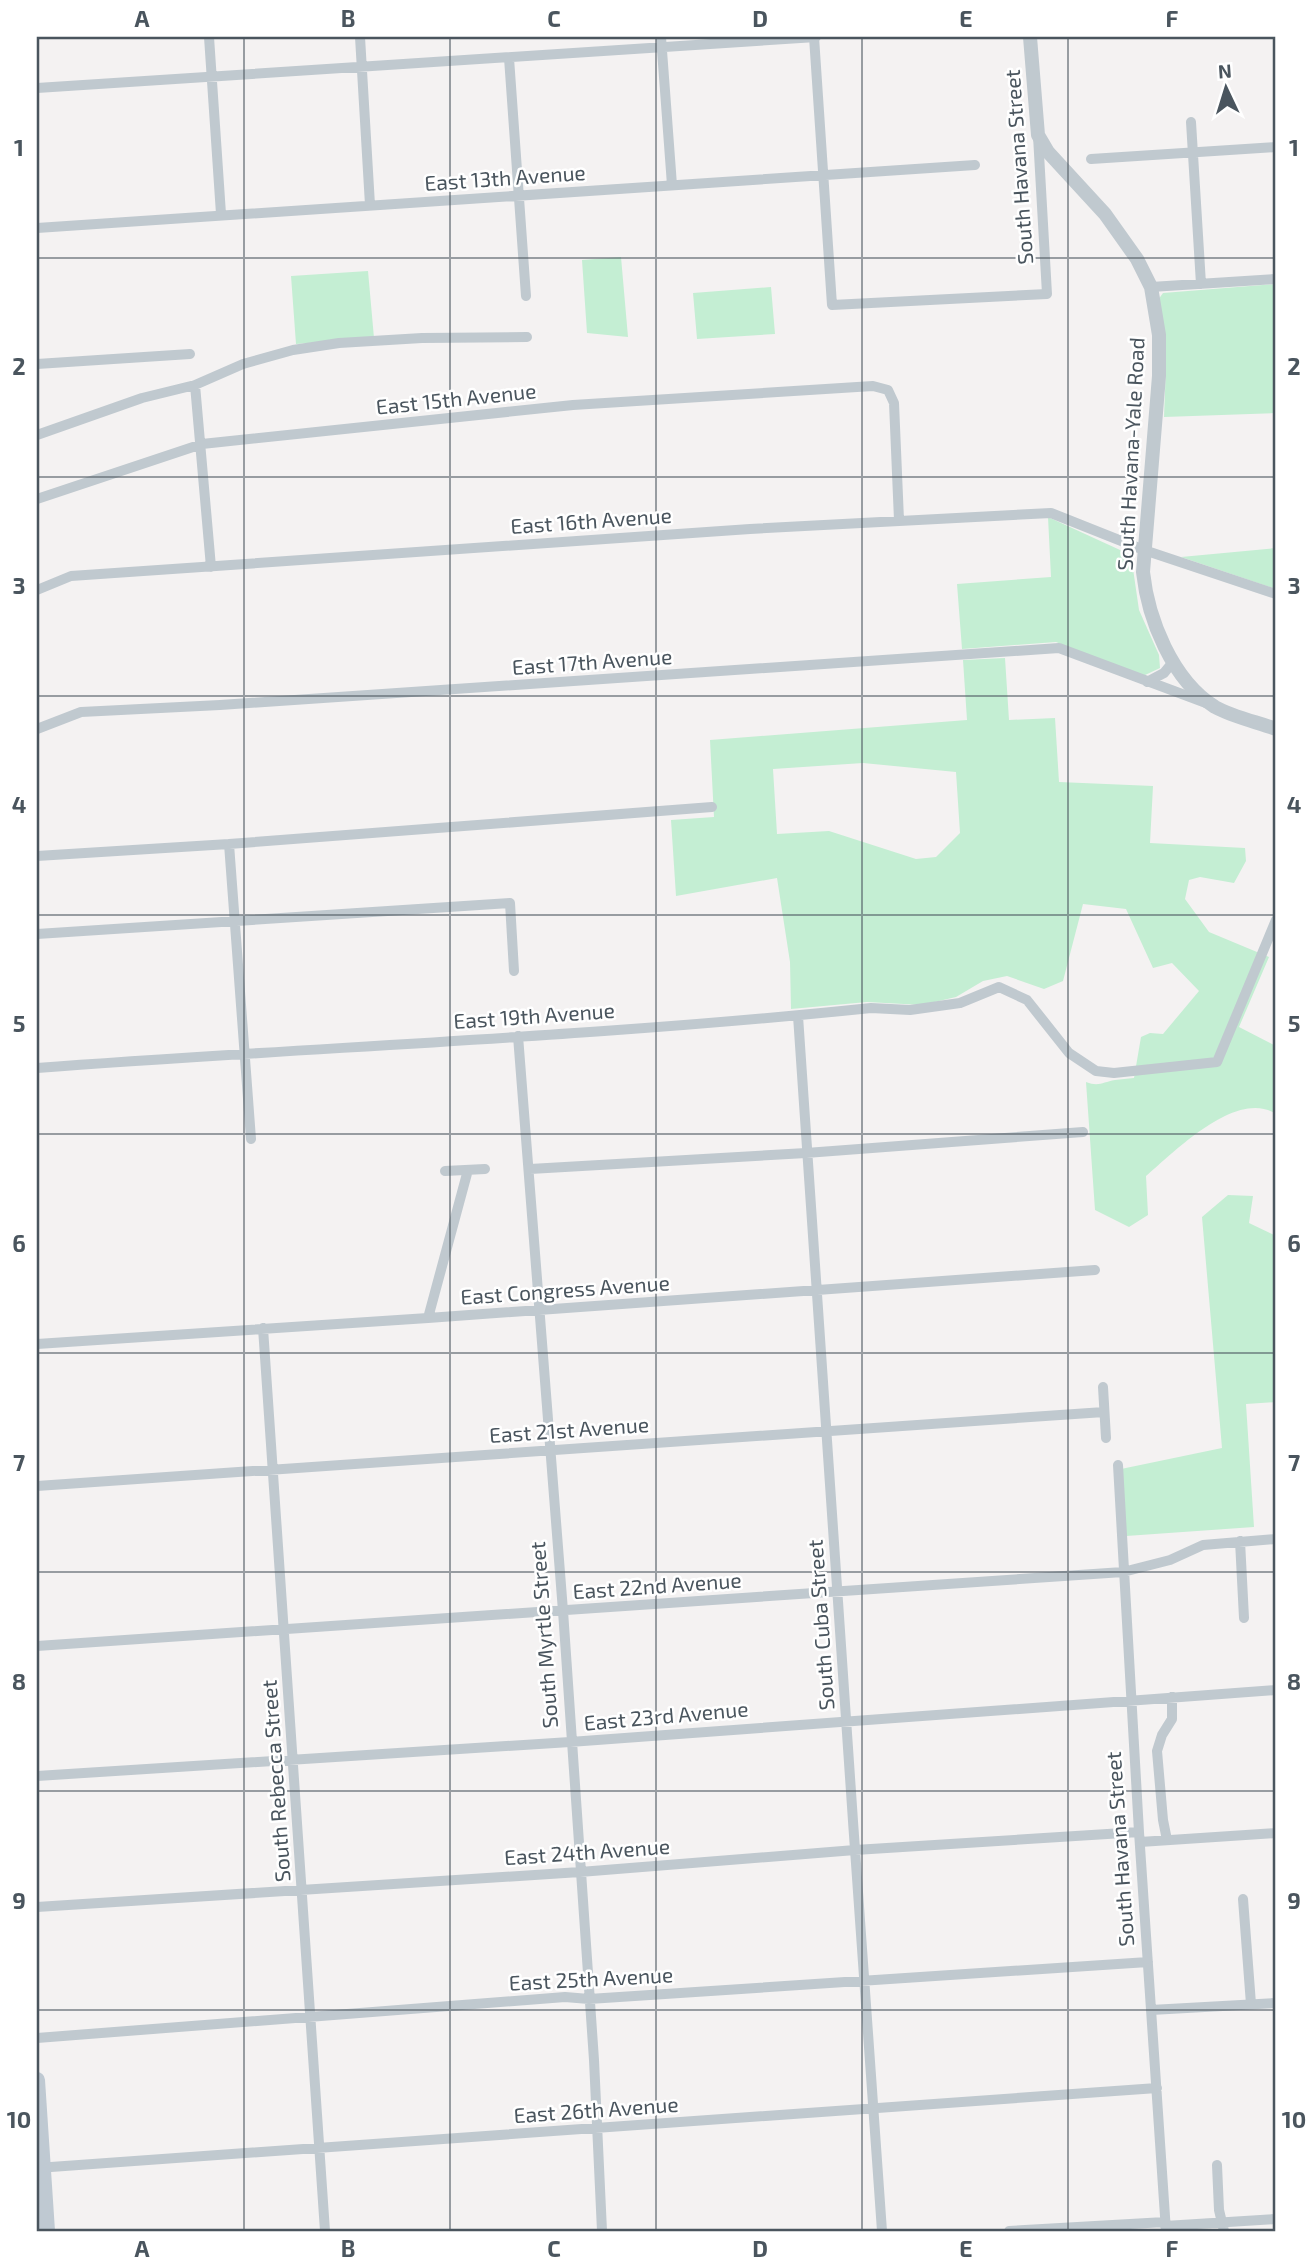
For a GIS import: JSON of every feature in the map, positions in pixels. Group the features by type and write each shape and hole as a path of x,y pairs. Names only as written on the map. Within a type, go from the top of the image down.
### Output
{"main road":[{"path":"37,2080 40,2167 47,2231"}],"street":[{"path":"209,37 221,214"},
{"path":"360,37 370,205"},
{"path":"37,88 509,58 661,42 815,37 823,176"},
{"name":"South Havana Street","path":"823,176 832,305 1047,294 1030,37"},
{"path":"661,42 672,185"},
{"path":"509,58 526,296"},
{"path":"1191,122 1201,284"},
{"name":"South Havana-Yale Road","path":"1038,135 1048,152 1105,214 1137,259 1151,287 1159,335 1159,376 1155,455 1144,551 1146,593 1157,630 1172,662 1215,707"},
{"path":"1091,159 1276,147"},
{"name":"East 13th Avenue","path":"37,228 975,165"},
{"path":"1151,287 1276,279"},
{"path":"37,435 142,398 195,385 243,364 293,350 422,338 527,337"},
{"path":"37,364 190,354"},
{"path":"195,385 211,567"},
{"name":"East 15th Avenue","path":"37,499 202,444 573,405 873,386 888,390 894,403 899,520"},
{"name":"East 16th Avenue","path":"37,590 71,576 597,539 1051,513 1144,551 1276,594"},
{"name":"East 17th Avenue","path":"37,729 81,712 1059,648 1215,707"},
{"path":"1147,682 1164,673 1172,662"},
{"path":"1215,707 1276,729"},
{"path":"37,856 712,807"},
{"path":"229,844 251,1139"},
{"path":"37,934 510,903 514,971"},
{"name":"East 19th Avenue","path":"37,1068 798,1016 871,1008 923,1009 960,1003 999,987 1027,1000 1069,1053 1096,1072 1114,1073 1217,1062 1276,920"},
{"name":"South Cuba Street","path":"798,1016 824,1430 838,1591 882,2231"},
{"name":"South Myrtle Street","path":"518,1036 562,1611 602,2231"},
{"path":"530,1169 806,1153 1083,1132"},
{"path":"445,1171 485,1169"},
{"path":"428,1318 468,1170"},
{"name":"East Congress Avenue","path":"37,1344 1095,1270"},
{"name":"South Rebecca Street","path":"263,1328 325,2231"},
{"path":"1103,1387 1106,1438"},
{"name":"East 21st Avenue","path":"37,1486 1104,1412"},
{"name":"South Havana Street","path":"1118,1465 1130,1699 1166,2226"},
{"name":"East 22nd Avenue","path":"37,1646 1123,1572 1170,1560 1203,1545 1276,1539"},
{"path":"1240,1541 1244,1618"},
{"name":"East 23rd Avenue","path":"37,1776 570,1742 1276,1690"},
{"path":"1167,1840 1157,1751 1161,1735 1172,1719 1172,1697"},
{"name":"East 24th Avenue","path":"37,1907 579,1872 855,1850 1139,1837 1167,1840 1276,1833"},
{"path":"1243,1899 1251,2004"},
{"name":"East 25th Avenue","path":"37,2038 565,1997 589,1999 1148,1962"},
{"path":"1151,2010 1276,2003"},
{"name":"East 26th Avenue","path":"40,2167 1157,2088"},
{"path":"1217,2165 1223,2227"},
{"path":"1009,2231 1223,2227 1276,2219"}],"green space":[{"path":"621,257 628,337 587,333 582,260"},
{"path":"368,271 374,338 296,344 291,276"},
{"path":"1276,284 1276,413 1164,417 1166,366 1158,300 1163,293"},
{"path":"771,287 775,334 697,339 693,293"},
{"path":"1048,517 1131,555 1139,610 1159,655 1160,668 1143,676 1056,642 962,649 957,584 1051,577"},
{"path":"1276,548 1276,589 1181,557"},
{"path":"1005,658 1009,720 1055,718 1059,782 1153,786 1150,843 1245,848 1246,861 1234,883 1200,877 1189,880 1185,899 1209,932 1269,957 1239,1027 1276,1046 1276,1114 1260,1108 1243,1109 1207,1126 1189,1139 1146,1176 1148,1215 1129,1227 1095,1210 1086,1082 1098,1084 1134,1078 1141,1037 1150,1033 1163,1034 1199,991 1172,963 1153,968 1126,909 1083,904 1063,981 1044,989 1007,976 983,981 956,997 922,1005 867,1002 791,1009 790,962 777,878 676,896 671,820 714,817 710,740 967,720 963,660","holes":["863,763 956,772 960,833 936,857 916,859 829,831 777,834 773,769"]},
{"path":"1228,1195 1253,1196 1249,1223 1276,1236 1276,1402 1246,1404 1254,1527 1126,1536 1121,1469 1222,1448 1202,1217"}]}
